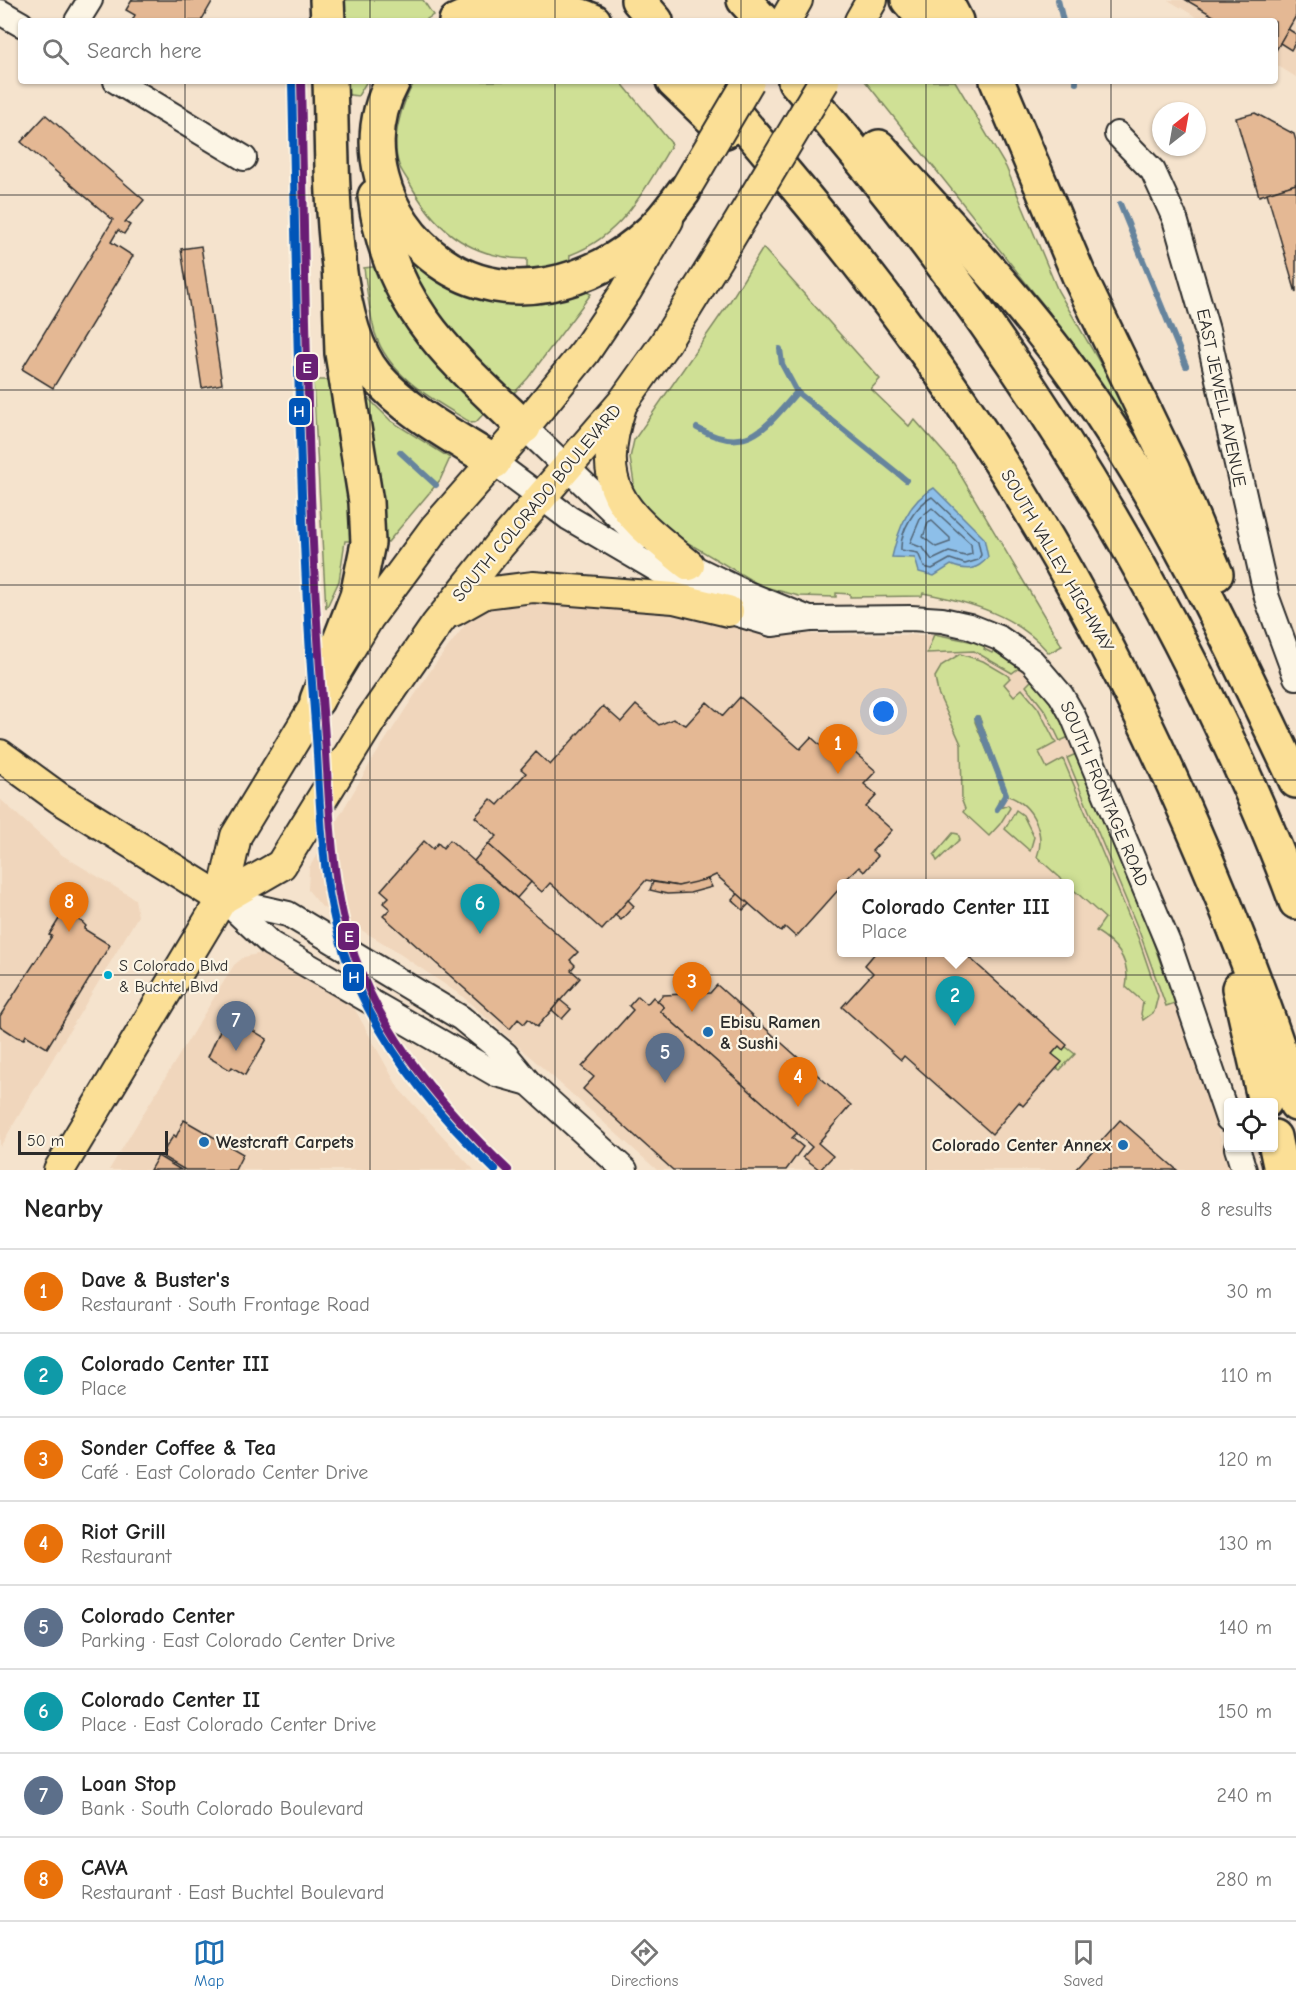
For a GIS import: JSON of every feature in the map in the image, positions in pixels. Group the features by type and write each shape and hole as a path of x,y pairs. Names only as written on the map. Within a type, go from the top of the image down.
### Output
{"highway":[{"path":"327,0 328,18"},
{"path":"638,0 653,18"},
{"path":"725,0 740,18"},
{"path":"744,0 760,18"},
{"path":"908,0 923,18"},
{"path":"945,0 954,18"},
{"path":"464,18 486,10 518,5 550,8 584,18"},
{"path":"317,700 357,596 368,543 366,502 342,353 330,84"},
{"path":"392,84 377,120 372,167 376,204 388,257 426,328 524,427"},
{"path":"676,84 892,306"},
{"name":"SOUTH VALLEY HIGHWAY","path":"711,84 803,193 892,306 975,423 1056,554 1132,693 1214,875 1261,995 1296,1104"},
{"path":"797,84 950,272 1033,390 1078,460 1143,571 1189,660 1252,794 1296,902"},
{"path":"821,84 1005,289 1055,350 1103,417 1202,587 1296,781"},
{"path":"977,84 997,112 1015,129"},
{"path":"998,84 1015,129 1088,294 1173,471 1296,767"},
{"path":"377,120 378,157 385,191 402,225 429,255 462,276 482,283 502,287 534,287 569,280 598,268 649,234 684,191"},
{"path":"339,258 348,322 363,358 375,375 417,412 494,462"},
{"path":"1214,875 1264,1098"},
{"path":"1277,1152 1281,1170"}],"main road":[{"path":"787,18 797,0"},
{"path":"862,18 872,0"},
{"name":"SOUTH COLORADO BOULEVARD","path":"59,1170 222,899 236,836 317,700 395,581 435,528 524,427 603,325 642,266 747,84"},
{"name":"SOUTH COLORADO BOULEVARD","path":"222,899 281,865 370,721 437,624 498,546 567,470 623,402 681,319 822,84"},
{"path":"623,402 613,452 613,478 617,492 632,518 689,565"},
{"path":"437,624 472,599 498,590 518,587 674,598 728,611"},
{"path":"0,755 51,793 222,899"}],"street":[{"path":"79,18 90,0"},
{"path":"0,12 18,22"},
{"path":"121,84 244,158"},
{"name":"EAST JEWELL AVENUE","path":"1117,134 1153,171 1165,193 1182,238 1207,330 1267,598 1296,677"},
{"name":"SOUTH FRONTAGE ROAD","path":"524,427 632,531 653,547 748,594 810,619"},
{"name":"SOUTH FRONTAGE ROAD","path":"494,462 569,518 728,611 772,624 786,624 810,619 919,618 952,621 985,631 1006,642 1032,661 1051,681 1073,716 1170,948 1224,1107"},
{"path":"222,899 271,944 496,1074 529,1083"},
{"path":"222,899 288,914 441,1005 505,1054 529,1083 625,1170"},
{"path":"1238,1152 1244,1170"}],"shaded area":[{"path":"1168,0 1296,0 1296,77 1278,66 1278,18 1198,18"},
{"path":"503,600 676,607 777,634 942,635 979,643 1020,667 1033,679 1057,711 1069,737 1148,928 1206,1089 1230,1170 657,1170 462,996 385,944 322,907 308,890 309,868 371,762 433,667 468,621 481,611"},
{"path":"0,799 62,855 135,899 138,916 0,1147"},
{"path":"262,953 269,954 352,1004 399,1089 474,1170 109,1170 234,965 244,957"}],"green space":[{"path":"341,0 423,0 433,15 428,18 342,18"},
{"path":"343,84 365,84 358,96 343,94"},
{"path":"414,84 622,84 672,144 631,209 604,236 570,255 569,265 527,269 527,259 490,254 460,240 434,219 423,205 402,171 397,155 397,133 406,99"},
{"path":"867,84 957,84 1006,167 1058,291 1145,440 1151,465 1050,313"},
{"path":"763,248 880,379 871,389 909,426 914,419 954,464 1062,646 1049,653 1022,629 992,612 923,593 922,596 850,597 850,594 836,593 836,597 799,596 761,586 661,527 625,488 634,483 630,458 634,440 729,303"},
{"path":"406,253 582,290 591,294 528,378 515,392 506,391 448,334 404,263"},
{"path":"381,266 489,408 476,422 472,423 443,406 415,386 391,363 382,349 373,325 364,268"},
{"path":"313,380 329,380 352,499 355,541 345,541 339,581 326,609"},
{"path":"357,387 391,421 450,458 440,480 388,542 380,539"},
{"path":"934,634 979,643 985,646 984,649 992,653 994,650 1020,667 1012,673 974,651 927,653"},
{"path":"960,654 983,661 1010,678 1004,684 1014,696 1022,689 1038,708 1056,743 1039,752 1047,768 1063,759 1139,940 1158,996 1154,1012 1143,1020 1141,1014 1143,1002 1126,987 1126,970 1121,954 1096,931 1105,918 1074,890 1074,879 1062,879 1037,857 1040,839 1035,821 1024,806 1008,796 979,716 976,716 975,722 1004,792 1002,801 999,799 997,809 1008,805 1010,808 989,836 963,812 965,809 962,801 961,744 938,693 935,677 942,665"},
{"path":"1033,679 1057,711 1069,737 1060,741 1046,712 1026,686"},
{"path":"1076,754 1148,928 1175,1003 1166,1006 1139,931 1067,758"},
{"path":"1016,810 1023,815 1034,837 1030,851 1005,829"},
{"path":"953,833 958,834 960,839 937,861 934,855"},
{"path":"1059,1046 1063,1049 1066,1047 1075,1054 1060,1070 1057,1068 1061,1062 1052,1054"}],"water":[{"path":"934,488 984,538 988,557 980,565 966,569 951,565 934,576 919,572 915,558 892,557 897,537 911,509 917,501"}],"building":[{"path":"132,0 213,0 203,18 134,18 135,15 126,10"},
{"path":"1186,0 1296,0 1296,16 1278,47 1278,18 1217,18"},
{"path":"1288,29 1296,34 1296,41 1291,50 1280,43"},
{"path":"1255,113 1294,134 1296,141 1296,184 1259,196 1236,118"},
{"path":"46,115 144,200 125,222 130,225 124,234 118,230 111,242 133,256 53,388 22,369 113,220 21,142"},
{"path":"1296,184 1296,293 1267,193"},
{"path":"201,246 222,384 202,388 181,249"},
{"path":"740,697 800,749 811,737 821,746 832,733 876,771 864,784 877,795 866,807 892,830 872,851 878,856 864,872 859,867 846,879 837,879 837,891 796,937 785,927 781,932 716,875 699,883 678,886 646,880 602,930 550,883 542,892 488,844 497,836 475,817 491,799 498,805 526,773 521,769 536,752 550,765 603,706 621,722 636,705 659,725 673,719 686,725 707,702 723,716"},
{"path":"450,840 578,952 570,960 575,965 571,970 580,978 537,1027 528,1019 524,1024 518,1019 510,1029 383,916 390,909 383,903 389,897 381,890 424,841 433,849 438,843 443,848"},
{"path":"488,844 531,882 517,898 474,861"},
{"path":"708,879 712,887 690,893 667,894 650,890 653,882 678,886"},
{"path":"738,894 749,904 743,910 732,900"},
{"path":"628,900 634,906 621,920 615,915"},
{"path":"64,911 82,922 86,926 84,929 110,945 47,1048 26,1035 24,1039 17,1037 0,1026 0,1016 52,936 49,935"},
{"path":"872,957 969,957 1067,1045 1063,1050 1059,1046 1052,1054 1062,1062 1023,1106 1019,1102 992,1134 904,1056 901,1060 842,1007 873,973 865,965"},
{"path":"717,985 851,1105 818,1143 833,1156 820,1170 803,1157 812,1147 660,1011 664,1007 657,1001 663,995 710,993"},
{"path":"638,996 647,1004 653,997 664,1007 660,1011 797,1133 792,1138 803,1147 786,1170 673,1170 583,1089 594,1077 582,1067 633,1010 629,1006"},
{"path":"560,1000 571,1009 562,1019 552,1010"},
{"path":"227,1015 267,1039 245,1075 232,1067 230,1070 208,1057"},
{"path":"184,1120 243,1154 235,1170 185,1170 163,1157 166,1147 174,1135 176,1137"},
{"name":"Colorado Center Annex","path":"1120,1120 1177,1170 1075,1170"},
{"path":"158,1156 181,1170 150,1170"}],"waterway":[{"path":"1058,0 1062,18"},
{"path":"1120,204 1186,366"},
{"path":"780,349 782,364 797,392 906,480"},
{"path":"697,428 714,436 742,439 764,427 797,392"},
{"path":"400,452 436,485"},
{"path":"977,718 1006,794 997,809"}],"transit line":[{"name":"H","path":"292,84 305,563 320,813 331,904 347,961 374,1020 409,1074 429,1099 495,1170"},
{"name":"E","path":"301,84 314,563 332,842 340,901 355,957 368,988 400,1045 440,1098 508,1170"}],"place":[{"name":"Dave & Buster's","path":"838,774"},
{"name":"CAVA","path":"69,932"},
{"name":"Colorado Center II","path":"480,934"},
{"name":"S Colorado Blvd & Buchtel Blvd","path":"108,975"},
{"name":"Sonder Coffee & Tea","path":"692,1012"},
{"name":"Colorado Center III","path":"955,1026"},
{"name":"Ebisu Ramen & Sushi","path":"708,1032"},
{"name":"Loan Stop","path":"236,1051"},
{"name":"Colorado Center","path":"665,1083"},
{"name":"Riot Grill","path":"798,1107"},
{"name":"Westcraft Carpets","path":"204,1142"},
{"name":"Colorado Center Annex","path":"1123,1145"}]}
